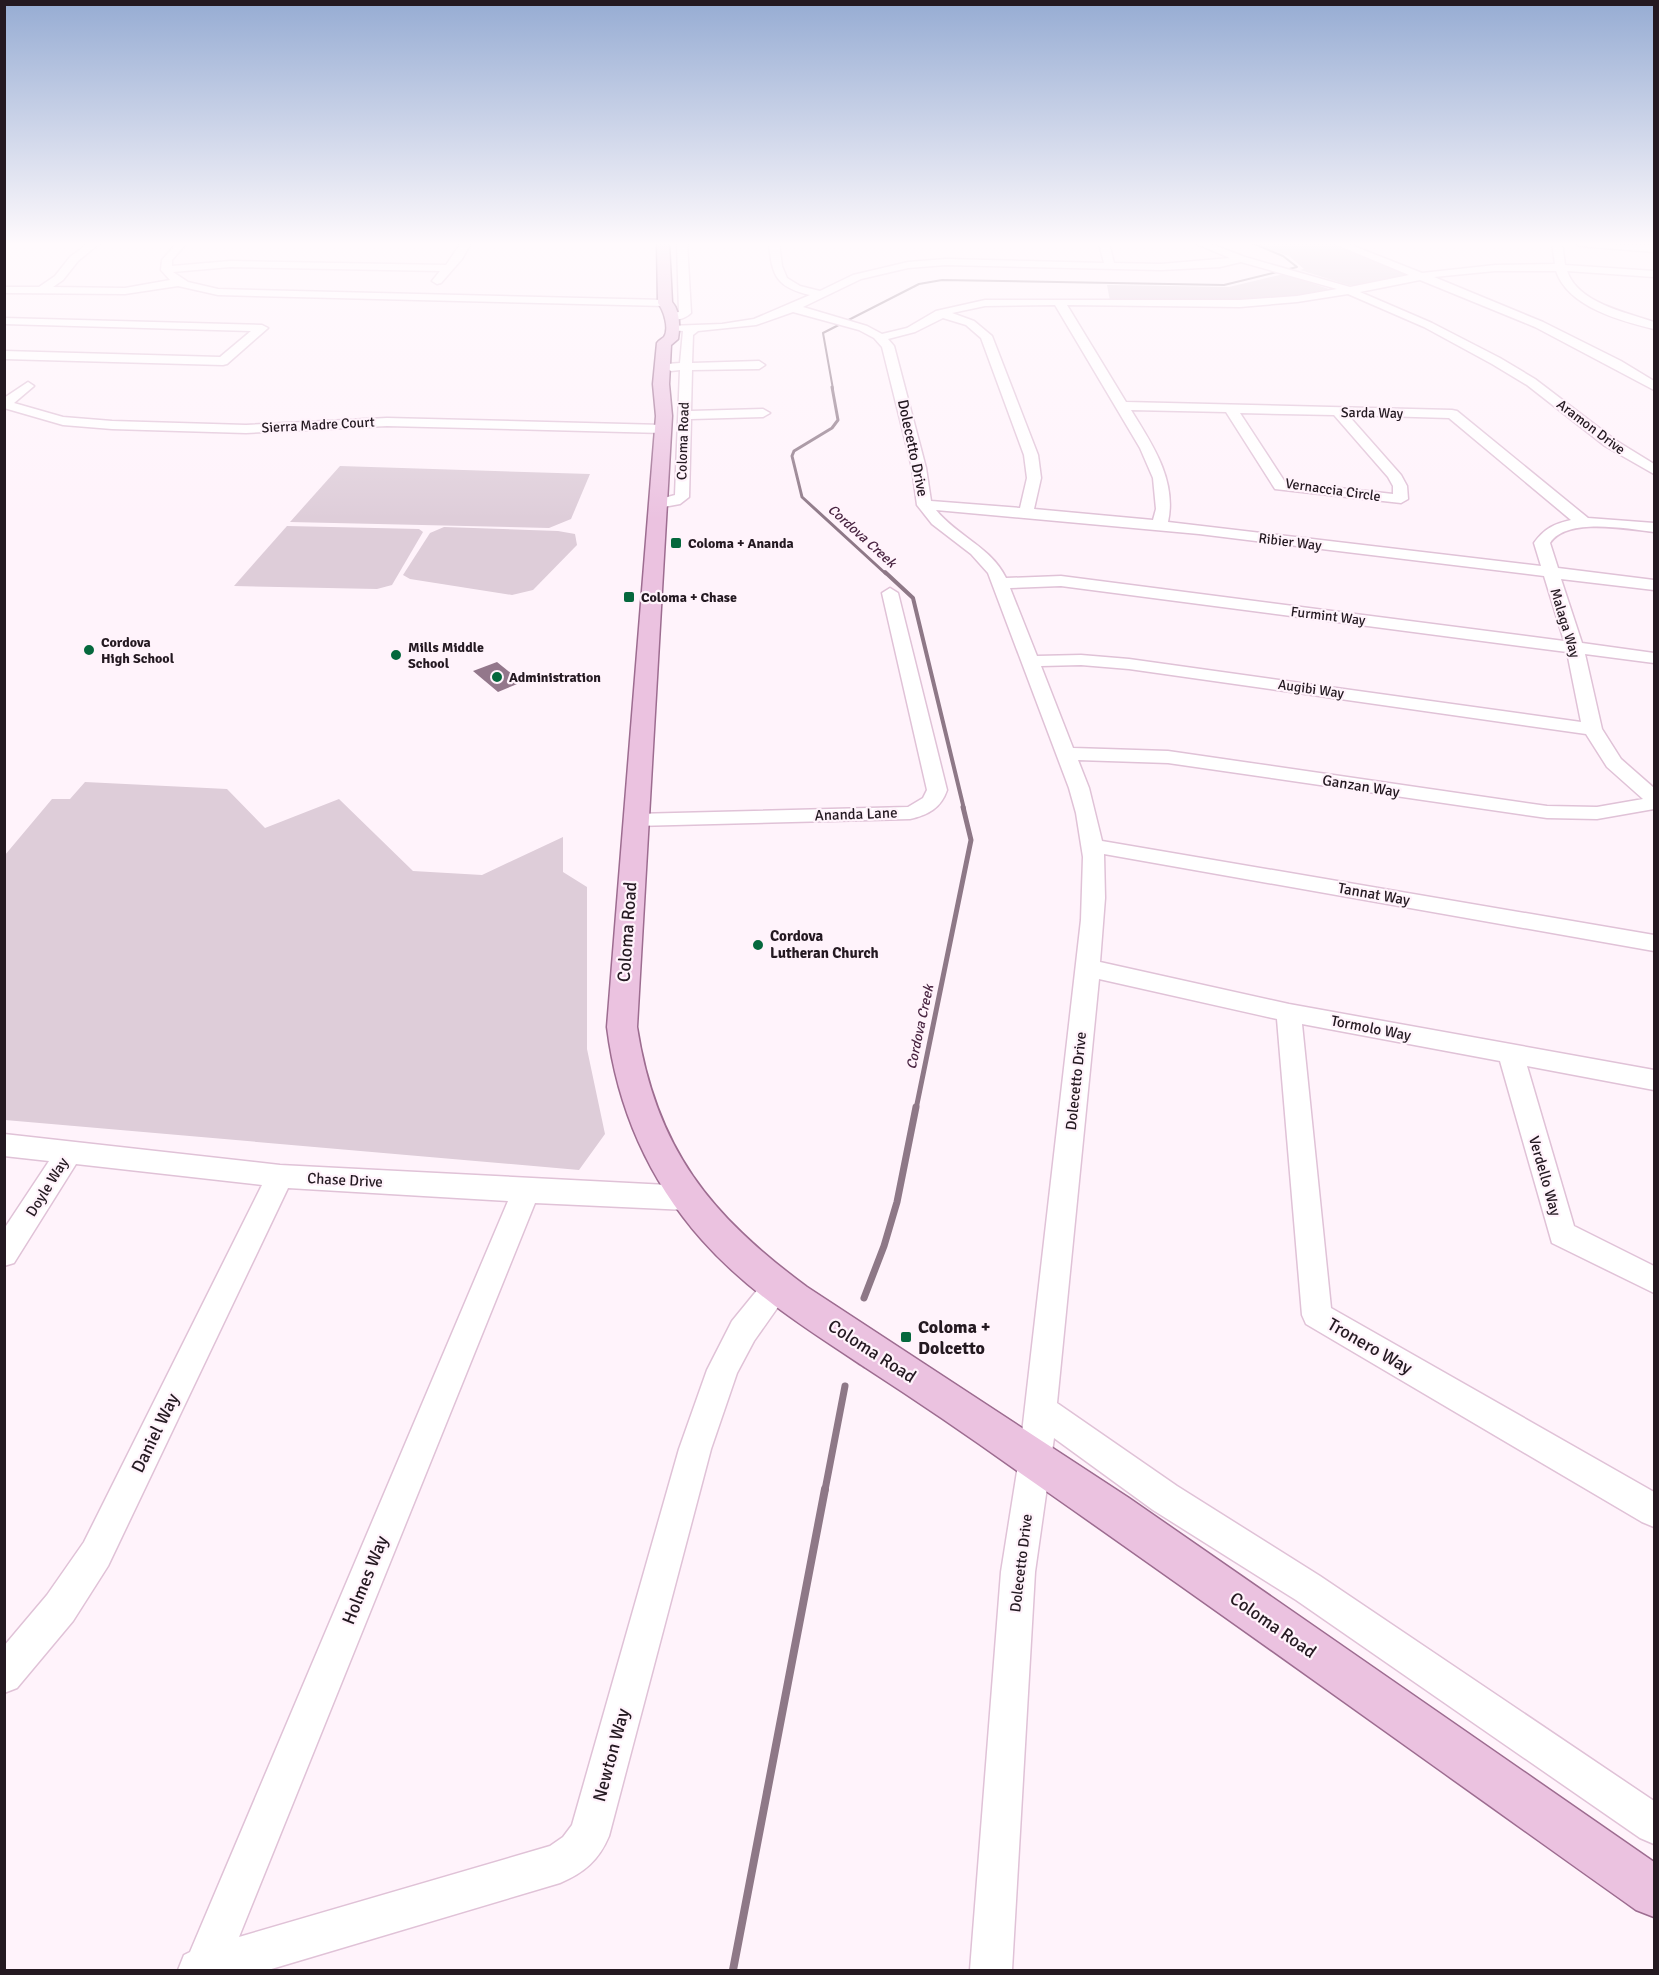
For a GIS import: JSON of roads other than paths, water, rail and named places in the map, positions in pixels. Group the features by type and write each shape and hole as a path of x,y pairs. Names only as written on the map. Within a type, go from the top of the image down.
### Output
{"main road":[{"name":"Coloma Road","path":"668,338 622,1003 624,1052 642,1118 661,1157 687,1198 739,1255 777,1287 1035,1459 1654,1892"}],"street":[{"path":"4,355 223,361 254,335"},
{"path":"658,335 759,365"},
{"path":"668,338 676,335"},
{"name":"Coloma Road","path":"658,504 675,501 682,497 684,415 668,338 681,335"},
{"path":"876,335 880,338 891,335"},
{"path":"985,335 1031,455 1034,478 1026,512"},
{"path":"1079,335 1147,448 1160,478 1163,509 1159,526"},
{"name":"Aramon Drive","path":"1447,335 1531,382 1623,452 1654,470"},
{"path":"1562,335 1654,386"},
{"name":"Dolecetto Drive","path":"880,338 891,351 919,468 924,505 937,521 977,551 995,572 1066,754 1088,817 1094,846 1096,888 1088,968 1041,1410 1018,1572 991,1971"},
{"name":"Sierra Madre Court","path":"28,386 5,404 63,421 112,425 246,429 387,422 663,429"},
{"name":"Sarda Way","path":"1121,406 1452,414 1584,523"},
{"name":"Vernaccia Circle","path":"1231,409 1250,442 1269,463 1280,486 1401,500 1400,486 1394,475 1338,412"},
{"path":"684,415 763,413"},
{"name":"Ribier Way","path":"924,505 1026,512 1159,526 1654,585"},
{"name":"Malaga Way","path":"1654,528 1584,523 1556,527 1542,543 1575,648 1592,729 1614,763 1654,798"},
{"name":"Furmint Way","path":"1000,583 1061,581 1654,658"},
{"name":"Ananda Lane","path":"635,820 910,813 928,805 935,798 937,790 890,593"},
{"name":"Augibi Way","path":"1030,661 1081,660 1129,664 1592,729"},
{"name":"Ganzan Way","path":"1066,754 1168,757 1547,812 1597,813 1654,803"},
{"name":"Tannat Way","path":"1094,846 1654,943"},
{"name":"Tormolo Way","path":"1088,968 1289,1013 1654,1080"},
{"name":"Tronero Way","path":"1289,1013 1317,1315 1654,1510"},
{"name":"Verdello Way","path":"1510,1054 1562,1234 1654,1280"},
{"name":"Chase Drive","path":"4,1145 280,1176 687,1198"},
{"name":"Doyle Way","path":"4,1254 70,1151"},
{"name":"Daniel Way","path":"4,1675 48,1624 96,1554 280,1176"},
{"name":"Holmes Way","path":"202,1970 526,1191"},
{"name":"Newton Way","path":"202,1970 560,1863 577,1851 589,1836 695,1449 723,1370 743,1331 777,1287"},
{"path":"1041,1410 1165,1498 1308,1588 1654,1824"}],"waterway":[{"name":"Cordova Creek","path":"823,335 833,389"},
{"name":"Cordova Creek","path":"832,387 838,420 832,428 794,451 792,456 802,497 886,574"},
{"name":"Cordova Creek","path":"885,572 913,598 964,809"},
{"name":"Cordova Creek","path":"916,1109 971,840 963,807"},
{"name":"Cordova Creek","path":"864,1298 884,1246 897,1202 916,1107"},
{"path":"825,1490 845,1386"},
{"path":"733,1970 825,1489"}],"place":[{"name":"Coloma + Ananda","path":"676,543"},
{"name":"Coloma + Chase","path":"629,597"},
{"name":"Cordova High School","path":"89,650"},
{"name":"Mills Middle School","path":"396,655"},
{"name":"Administration","path":"497,677"},
{"name":"Cordova Lutheran Church","path":"758,945"},
{"name":"Coloma + Dolcetto","path":"906,1337"}]}
